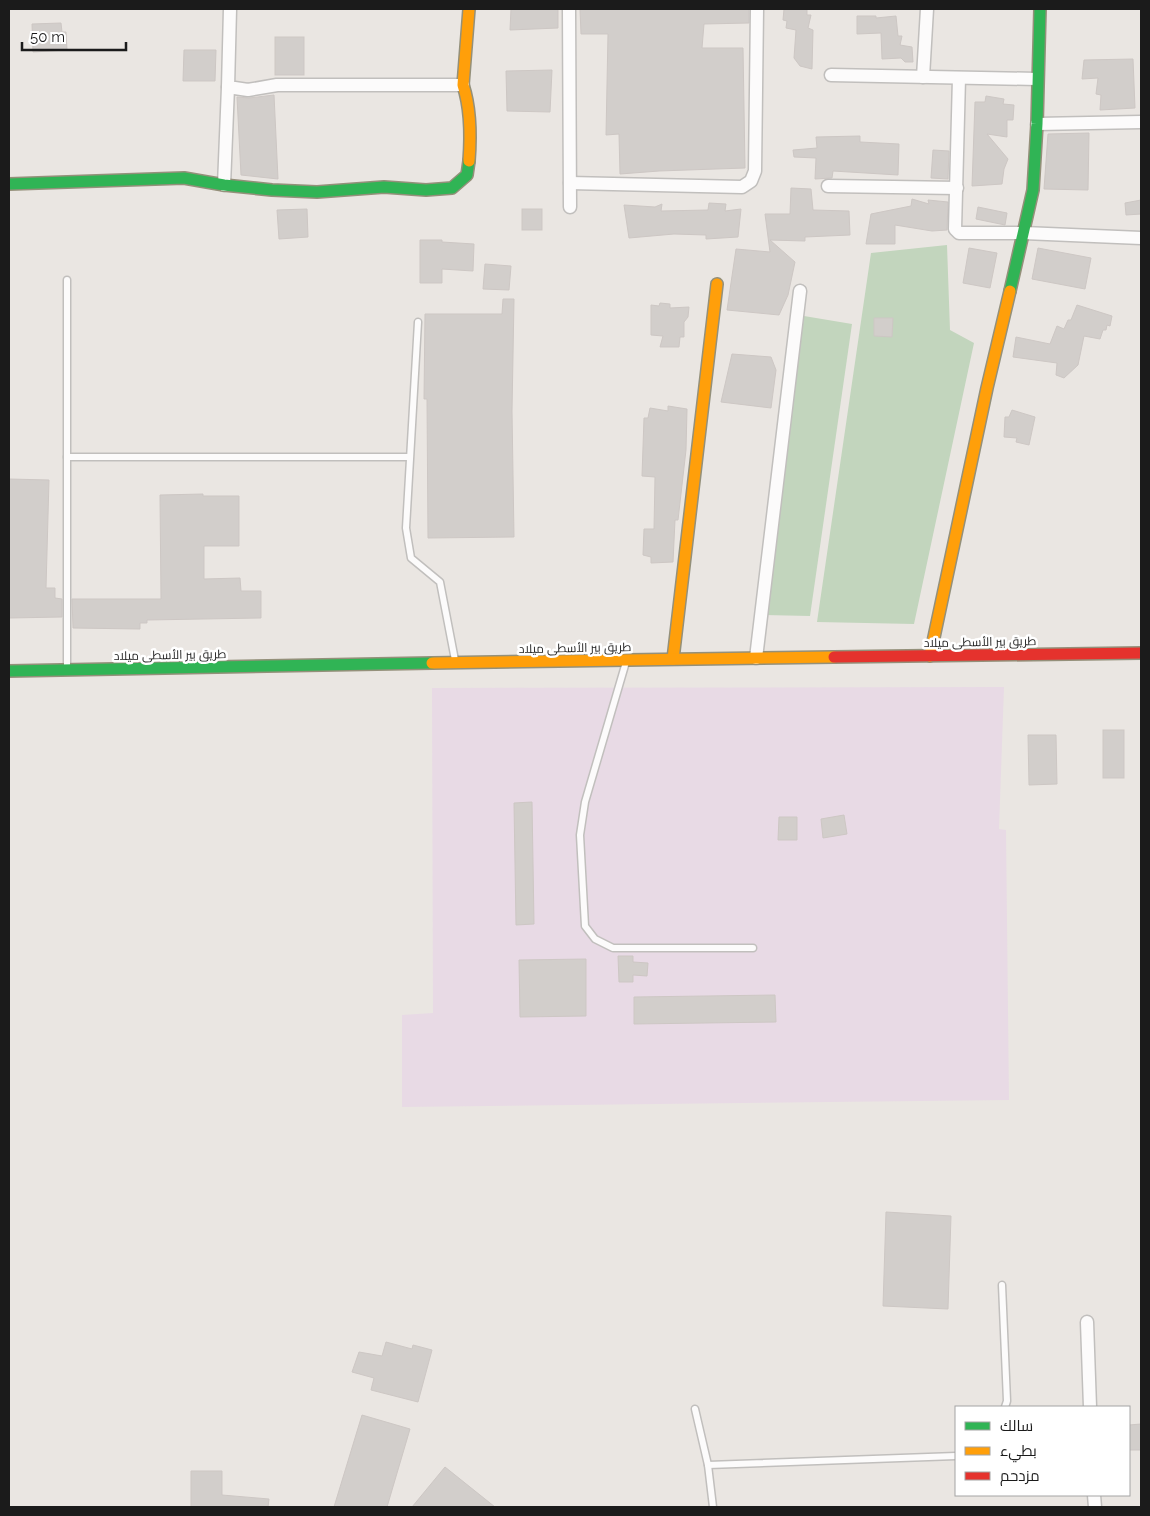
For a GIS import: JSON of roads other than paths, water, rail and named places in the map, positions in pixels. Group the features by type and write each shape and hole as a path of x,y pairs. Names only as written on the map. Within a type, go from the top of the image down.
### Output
{"street":[{"path":"224,185 230,9"},
{"path":"9,184 184,178 224,185 317,192 384,187 426,190 452,188 466,175 470,148 470,116 463,85 469,9"},
{"path":"569,9 570,207"},
{"path":"570,183 742,187 751,181 755,171 757,9"},
{"path":"923,77 927,9"},
{"path":"930,656 987,388 1033,190 1040,9"},
{"path":"831,75 1037,79"},
{"path":"959,78 955,229 960,233 1024,233 1141,238"},
{"path":"228,87 248,90 277,85 463,85"},
{"path":"1037,124 1141,122"},
{"path":"828,186 957,188"},
{"path":"673,659 717,284"},
{"path":"756,658 800,291"},
{"name":"طريق بير الأسطى ميلاد","path":"9,671 67,672 673,659 1141,653"},
{"path":"1087,1322 1090,1406"}],"lane":[{"path":"67,672 68,280"},
{"path":"418,322 406,528 411,558 440,582 456,663"},
{"path":"67,457 409,457"},
{"path":"626,661 585,802 580,835 584,926 595,939 614,948 753,948"},
{"path":"1002,1285 1005,1406"},
{"path":"695,1410 708,1465 713,1507"},
{"path":"708,1465 955,1456"}]}
